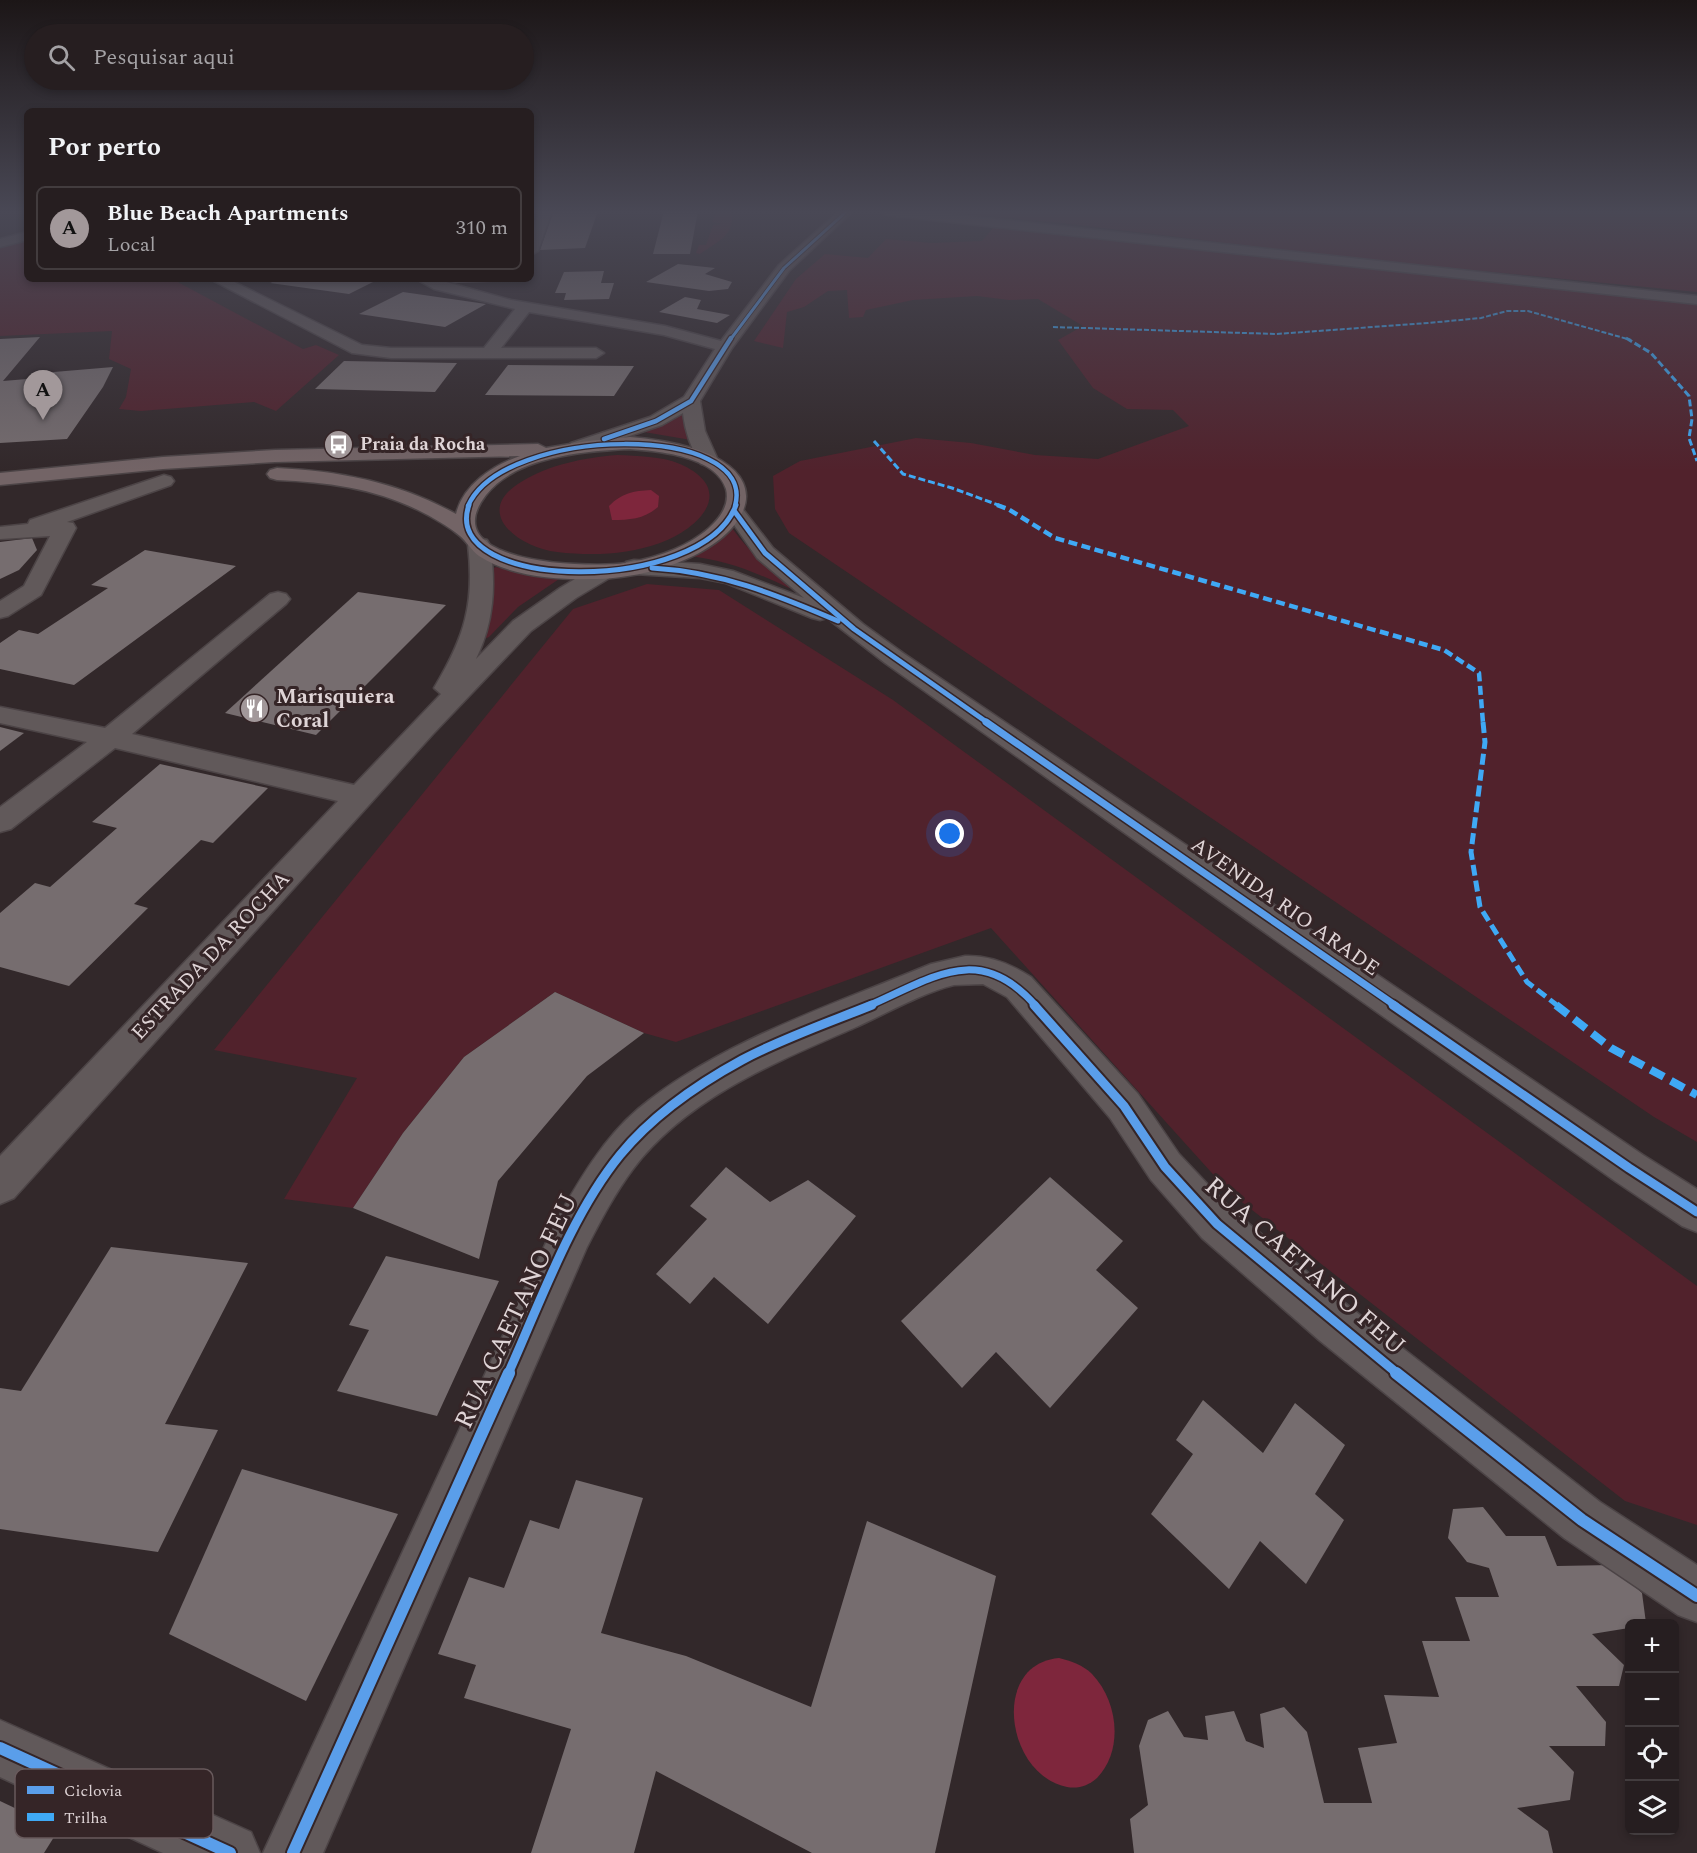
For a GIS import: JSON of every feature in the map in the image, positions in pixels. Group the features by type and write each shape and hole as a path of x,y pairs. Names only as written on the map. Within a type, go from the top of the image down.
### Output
{"main road":[{"path":"0,480 163,463 275,456 570,448 630,443 678,449 708,460 728,474 736,486 738,499 735,512 725,526 710,539 689,550 634,567 603,572 572,573 525,566 495,556 446,514 416,500 364,483 304,475 247,474 0,495"},
{"path":"474,539 465,520 467,508 485,484 518,464 570,448"}],"street":[{"path":"254,297 358,350 391,353 597,354"},
{"path":"484,297 518,306 665,331 725,347"},
{"path":"489,353 518,306 518,297"},
{"path":"570,448 656,421 691,401 725,347 762,297"},
{"path":"665,331 737,331"},
{"path":"691,401 694,430 708,460"},
{"path":"8,533 164,481"},
{"path":"735,512 765,553 854,629"},
{"path":"0,611 33,590 65,528 8,533"},
{"name":"ESTRADA DA ROCHA","path":"423,728 462,663 479,625 484,599 484,573 474,539"},
{"path":"634,567 700,571 733,578 768,590 854,629"},
{"name":"ESTRADA DA ROCHA","path":"0,1185 423,728 522,626 568,593 603,572"},
{"path":"0,822 110,738 278,599"},
{"name":"AVENIDA RIO ARADE","path":"854,629 1619,1161 1697,1212"},
{"path":"0,715 360,796"},
{"name":"RUA CAETANO FEU","path":"293,1853 572,1233 596,1189 620,1155 651,1122 683,1098 742,1060 962,968 983,969 1001,975 1019,987 1124,1106 1165,1167 1217,1224 1335,1324 1582,1520 1697,1596"},
{"path":"0,1748 46,1769"},
{"path":"197,1838 230,1853"}],"shaded area":[{"path":"0,297 207,297 303,349 316,345 339,355 276,411 254,402 141,411 119,409 126,397 131,369 109,359 112,331 0,336"},
{"path":"783,297 818,297 804,307 787,312 783,348 754,341"},
{"path":"848,297 953,297 913,300 866,310 863,317 849,318"},
{"path":"989,297 1647,297 1697,303 1697,1142 1654,1117 789,533 775,509 773,476 800,461 916,438 971,443 1035,455 1098,459 1189,426 1173,410 1127,409 1093,388 1058,340 1083,326 1038,299 1009,300"},
{"path":"683,410 691,440 638,431"},
{"path":"617,455 665,459 680,464 697,474 707,485 710,496 707,507 688,528 675,536 647,547 609,554 570,553 542,549 528,544 506,527 500,516 500,505 507,493 521,482 568,463"},
{"path":"651,490 659,496 658,507 636,518 612,520 609,506 619,498 628,493"},
{"path":"732,528 761,560 796,585 789,588 739,567 686,556"},
{"path":"496,567 529,574 562,577 518,607 489,637 484,639 482,637 493,603 492,569"},
{"path":"647,584 719,590 893,700 1697,1286 1697,1525 1625,1501 1229,1192 991,928 676,1042 644,1033 555,992 464,1057 403,1133 353,1208 284,1199 357,1078 214,1050 573,609"},
{"path":"1059,1658 1085,1668 1101,1685 1108,1698 1114,1726 1114,1740 1106,1767 1094,1781 1075,1788 1046,1778 1030,1763 1019,1742 1014,1720 1015,1698 1023,1679 1037,1665"}],"building":[{"path":"392,297 441,297 486,304 445,327 359,314"},
{"path":"565,297 609,297 609,299 564,300"},
{"path":"688,297 701,300 697,309 730,315 717,323 659,312"},
{"path":"40,337 3,381 39,378 42,373 113,367 103,387 67,439 0,443 0,339"},
{"path":"344,361 457,363 435,392 315,389"},
{"path":"508,365 634,366 614,396 485,395"},
{"path":"32,538 37,550 19,570 0,579 0,542"},
{"path":"145,550 236,566 74,685 0,669 0,643 19,630 38,634 108,588 91,585"},
{"path":"358,592 446,605 316,735 225,713"},
{"path":"0,727 24,733 0,751"},
{"path":"160,764 268,788 213,843 201,840 134,904 148,908 69,986 0,967 0,913 35,883 50,887 117,828 92,822"},
{"path":"555,992 644,1033 587,1076 498,1181 479,1259 353,1208 403,1133 464,1057"},
{"path":"726,1167 770,1202 808,1180 856,1216 768,1324 714,1277 690,1304 656,1274 707,1219 690,1206"},
{"path":"1050,1177 1123,1241 1096,1270 1138,1308 1050,1408 996,1352 962,1388 901,1321"},
{"path":"111,1247 248,1263 165,1424 218,1430 158,1552 0,1529 0,1388 21,1391"},
{"path":"386,1256 499,1281 437,1416 337,1391 369,1330 349,1325"},
{"path":"1203,1400 1263,1453 1295,1403 1345,1445 1315,1494 1344,1520 1306,1584 1260,1541 1229,1589 1151,1514 1193,1454 1176,1440"},
{"path":"242,1469 398,1514 306,1701 169,1634"},
{"path":"576,1480 643,1498 601,1633 686,1656 811,1707 867,1521 996,1576 935,1853 812,1853 656,1771 634,1853 531,1853 571,1729 464,1698 476,1665 438,1654 469,1577 504,1588 530,1520 559,1529"},
{"path":"1483,1507 1506,1536 1545,1536 1557,1566 1611,1565 1642,1593 1645,1619 1625,1619 1625,1629 1592,1634 1624,1665 1619,1686 1576,1686 1606,1722 1605,1746 1549,1746 1574,1772 1570,1800 1517,1808 1548,1831 1553,1853 1134,1853 1130,1819 1148,1805 1139,1746 1148,1720 1168,1711 1184,1737 1208,1740 1205,1716 1234,1711 1246,1741 1264,1748 1260,1714 1284,1707 1307,1732 1324,1803 1372,1803 1358,1748 1397,1743 1384,1695 1439,1697 1422,1641 1470,1641 1455,1597 1499,1597 1489,1568 1467,1562 1448,1538 1453,1509"},
{"path":"0,1801 15,1808 15,1838 53,1838 44,1853 0,1853"}],"marked path":[{"path":"1053,327 1276,334 1428,323 1481,318 1507,311 1528,311 1632,340 1651,353 1689,396 1692,419 1689,438 1697,461"},
{"path":"874,441 903,474 952,488 1008,509 1055,538 1444,650 1479,673 1485,742 1471,852 1480,907 1527,982 1611,1048 1697,1095"}],"cycle path":[{"path":"604,439 656,421 691,401 725,347 762,297"},
{"path":"630,443 689,452 713,462 725,471 733,481 737,492 737,503 724,527 692,550 671,559 624,570 600,572 552,571 514,563 488,552 469,533 466,517 470,502 483,486 499,473 541,455 588,446 630,443"},
{"path":"735,512 765,553 854,629 1629,1168 1697,1212"},
{"path":"652,568 703,573 748,584 838,621"},
{"path":"293,1853 572,1233 596,1189 620,1155 651,1122 683,1098 742,1060 954,971 983,970 1000,976 1019,987 1124,1106 1165,1167 1217,1224 1335,1324 1582,1520 1697,1596"},
{"path":"0,1748 46,1769"},
{"path":"197,1838 230,1853"}],"place":[{"name":"Blue Beach Apartments","path":"43,420"},
{"name":"Praia da Rocha","path":"339,444"},
{"name":"Marisquiera Coral","path":"255,709"}]}
